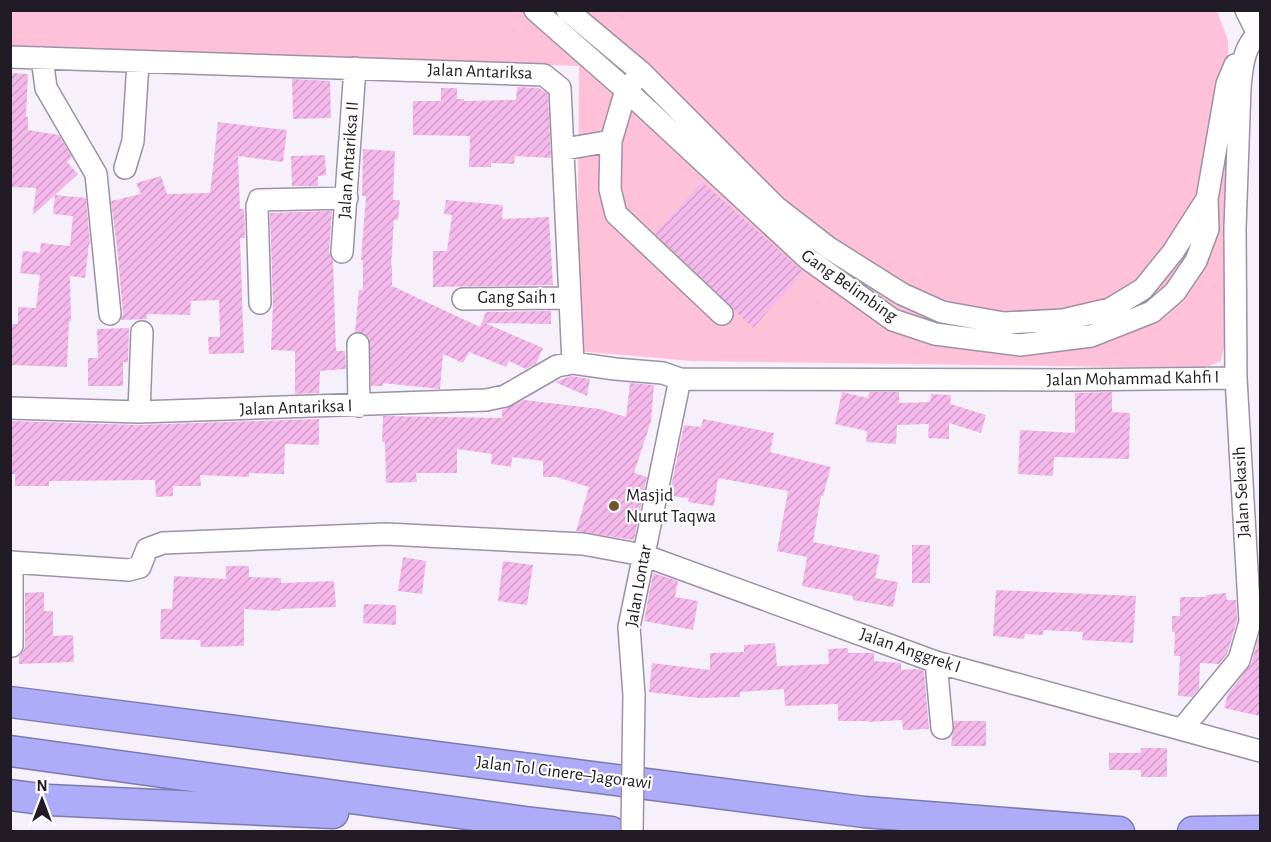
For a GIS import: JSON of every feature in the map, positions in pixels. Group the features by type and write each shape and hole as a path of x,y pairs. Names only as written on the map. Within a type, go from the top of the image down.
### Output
{"highway":[{"name":"Jalan Tol Cinere–Jagorawi","path":"10,699 67,709 864,812 1119,831"},
{"path":"10,751 525,822 611,831"},
{"path":"10,795 48,800 525,822"},
{"path":"1193,831 1260,831"}],"street":[{"name":"Gang Belimbing","path":"535,10 626,90 808,259 893,320 935,334 1020,345 1091,336 1152,312 1175,292 1196,261 1208,229 1207,199 1227,84 1239,55 1256,38"},
{"name":"Gang Belimbing","path":"567,10 641,72 776,207 829,248 902,294 942,312 1004,323 1063,320 1110,309 1143,289 1173,252 1207,199"},
{"path":"1246,10 1256,38"},
{"name":"Jalan Mohammad Kahfi I","path":"681,379 1236,378 1235,228 1242,65 1256,38"},
{"name":"Jalan Antariksa","path":"10,57 544,75 561,88 573,363"},
{"path":"42,58 46,88 96,174 110,314"},
{"path":"125,168 133,141 138,63"},
{"name":"Jalan Antariksa II","path":"342,252 355,68"},
{"path":"641,72 626,90 611,141 610,189 616,214 722,314"},
{"path":"565,149 611,141"},
{"path":"260,303 256,206 259,200 347,198"},
{"path":"1173,252 1196,261"},
{"name":"Gang Saih 1","path":"463,299 570,298"},
{"path":"139,412 142,332"},
{"path":"358,344 359,406"},
{"path":"573,363 663,373 681,379"},
{"name":"Jalan Antariksa I","path":"10,408 139,412 486,400 504,396 557,366 573,363"},
{"name":"Jalan Sekasih","path":"1182,729 1239,660 1250,622 1236,378"},
{"name":"Jalan Lontar","path":"632,831 634,695 629,627 681,379"},
{"name":"Jalan Anggrek I","path":"11,562 129,570 140,567 147,549 163,543 386,534 583,544 643,555 936,662 1260,751"},
{"path":"11,562 12,646"},
{"path":"936,662 942,728"}],"shaded area":[{"path":"11,10 1217,11 1228,40 1230,186 1225,343 1221,361 1209,366 1190,368 692,361 577,351 579,66 11,48"}],"building":[{"path":"10,73 28,74 26,117 28,117 28,130 59,135 72,157 67,162 78,174 33,215 36,188 10,187"},
{"path":"292,79 330,81 331,118 293,119"},
{"path":"517,87 539,88 548,94 551,158 515,156 514,164 491,163 491,167 469,167 470,136 413,135 413,101 441,101 441,88 457,88 457,99 464,99 464,101 516,100"},
{"path":"218,122 287,130 283,162 238,156 240,209 244,209 245,238 240,238 244,353 209,354 208,337 220,337 219,300 191,301 190,315 147,314 147,319 121,320 123,313 111,201 141,194 136,183 161,176 167,194 210,193"},
{"path":"363,149 395,151 393,200 400,200 398,220 394,220 392,285 390,285 480,327 486,312 551,311 551,324 485,323 543,348 536,364 526,369 509,361 506,367 469,352 463,363 443,354 440,389 383,383 383,386 371,386 369,338 364,333 355,332 359,290 363,290 363,260 361,260 366,196 362,196"},
{"path":"325,155 326,175 318,176 318,186 292,186 291,156"},
{"path":"702,182 803,272 753,328 655,234"},
{"path":"55,195 86,198 90,244 85,278 70,276 71,321 69,321 67,367 10,365 10,324 18,324 18,307 36,308 40,275 20,273 23,251 40,253 41,243 70,246 73,216 53,214"},
{"path":"446,200 503,205 502,219 549,217 553,285 433,287 433,251 447,251 452,215 444,214"},
{"path":"332,211 329,251 333,261 336,351 345,351 346,369 320,371 319,393 295,394 295,351 271,350 273,303 270,213"},
{"path":"129,328 128,362 123,362 123,386 88,386 88,358 98,358 97,329"},
{"path":"571,376 590,379 587,396 555,382"},
{"path":"630,383 654,385 651,421 634,473 647,477 634,540 576,531 589,487 556,477 543,477 543,461 512,457 511,467 491,464 492,454 457,449 457,473 416,473 417,482 386,483 385,442 382,442 383,416 502,418 502,410 524,400 600,409 626,417"},
{"path":"842,392 868,398 869,392 899,392 899,403 930,402 931,394 951,395 950,404 986,415 981,433 949,423 949,439 928,438 929,424 897,425 896,444 866,442 867,431 835,424"},
{"path":"1112,392 1112,412 1130,413 1129,459 1054,457 1053,476 1018,474 1020,430 1075,433 1075,393"},
{"path":"319,419 319,445 285,444 284,474 249,473 249,477 200,475 201,486 173,486 173,496 156,497 155,480 49,481 49,486 15,486 15,474 10,474 10,421 139,425"},
{"path":"703,419 774,433 770,452 831,467 823,496 821,496 813,542 880,555 875,578 898,582 893,607 853,600 853,596 802,586 807,557 777,551 788,491 718,478 714,506 688,502 689,498 669,496 684,425 701,427"},
{"path":"912,545 930,545 930,583 912,583"},
{"path":"403,557 426,561 422,594 398,591"},
{"path":"503,561 533,565 527,605 498,601"},
{"path":"226,566 249,566 249,577 281,578 281,583 334,581 336,607 280,609 280,611 244,609 244,646 201,647 200,640 160,639 161,609 172,609 174,576 226,579"},
{"path":"653,573 678,581 675,597 698,601 693,630 644,621"},
{"path":"996,590 1136,596 1133,643 1082,640 1083,632 1043,630 1043,635 1025,634 1024,639 993,636"},
{"path":"44,592 44,611 53,611 53,636 73,635 74,662 19,664 19,657 25,646 25,593"},
{"path":"1226,593 1227,600 1236,600 1237,621 1227,654 1219,664 1200,663 1199,689 1192,697 1178,696 1180,656 1174,656 1175,632 1172,632 1172,616 1180,616 1180,597 1206,597 1206,595"},
{"path":"364,604 396,605 396,625 363,623"},
{"path":"1260,632 1260,716 1224,708 1228,694 1251,664"},
{"path":"775,643 777,666 829,664 828,649 848,648 848,653 874,653 874,661 901,663 901,670 924,671 929,729 903,730 902,720 838,721 838,704 785,706 784,689 740,692 740,697 699,698 649,692 652,663 710,670 710,653 744,652 744,645"},
{"path":"954,721 986,721 986,746 951,746"},
{"path":"1141,748 1167,748 1167,777 1141,777 1141,770 1109,770 1109,753 1141,753"}],"place":[{"name":"Masjid Nurut Taqwa","path":"614,506"}]}
